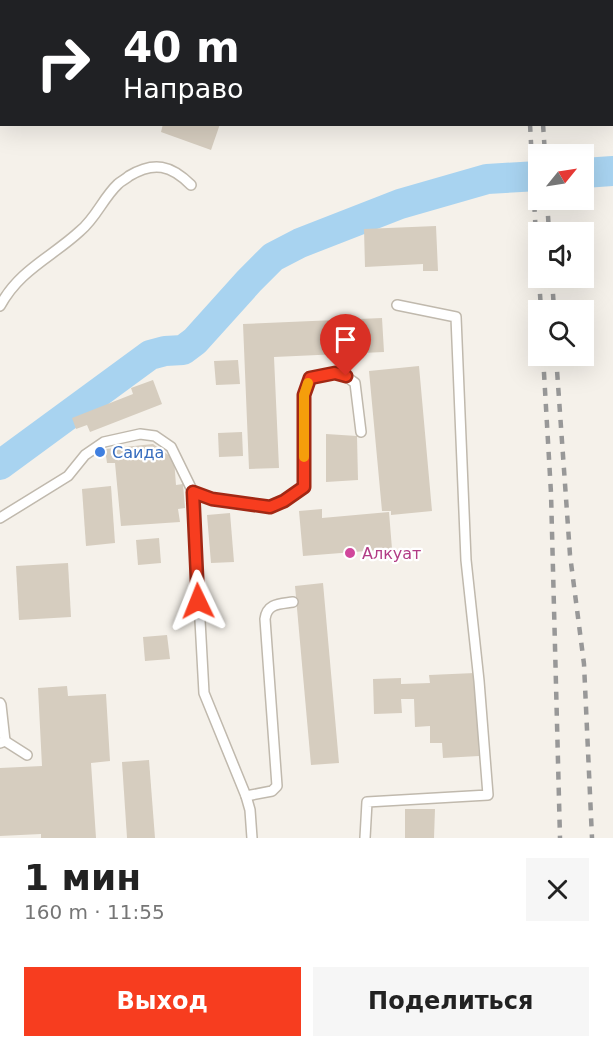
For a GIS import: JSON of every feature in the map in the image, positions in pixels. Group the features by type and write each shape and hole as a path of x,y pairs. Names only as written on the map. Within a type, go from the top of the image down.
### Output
{"lane":[{"path":"0,306 6,294 35,265 81,231 118,183 137,172 155,166 168,168 183,176 191,185"},
{"path":"365,838 368,802 488,795 466,560 456,317 397,305"},
{"path":"193,492 212,499 270,507 284,501 304,487 304,395 310,378 335,373 346,376 355,383 361,432"},
{"path":"0,518 68,476 86,454 104,442 140,434 155,436 171,447 193,492 204,693 246,796 250,810 252,838"},
{"path":"246,796 272,791 277,786 265,619 266,612 274,605 293,602"},
{"path":"0,703 2,705 3,742 27,755"}],"building":[{"path":"162,126 219,126 211,150 161,132"},
{"path":"436,226 438,271 423,271 423,264 365,267 364,229"},
{"path":"382,318 384,352 274,357 279,468 249,469 243,324"},
{"path":"238,360 240,384 216,385 214,361"},
{"path":"419,366 432,511 391,515 391,511 382,511 369,371"},
{"path":"153,380 162,404 90,432 87,425 76,429 72,418 133,394 131,388"},
{"path":"242,432 243,456 219,457 218,433"},
{"path":"326,434 357,436 358,480 326,482"},
{"path":"153,444 174,459 176,485 183,484 185,508 178,509 180,522 121,526 115,463 107,463 105,449"},
{"path":"111,486 115,543 86,546 82,489"},
{"path":"322,509 322,518 389,512 392,549 303,556 299,511"},
{"path":"230,513 234,562 211,563 207,515"},
{"path":"159,538 161,563 138,565 136,540"},
{"path":"68,563 71,617 19,620 16,566"},
{"path":"323,583 339,763 311,765 295,586"},
{"path":"167,635 170,659 145,661 143,637"},
{"path":"475,673 479,756 443,758 442,743 430,743 430,726 415,727 414,699 401,699 402,713 374,714 373,679 401,678 401,684 430,683 429,675"},
{"path":"67,686 68,696 106,694 110,761 91,763 96,838 41,838 41,834 0,836 0,768 42,766 38,688"},
{"path":"149,760 155,838 127,838 122,762"},
{"path":"405,809 435,809 434,838 405,838"}],"waterway":[{"path":"594,172 613,171"},
{"path":"0,465 150,355 183,350 195,341 273,257 300,243 400,204 487,179 528,177"}],"railway":[{"path":"530,126 535,222"},
{"path":"543,126 544,144"},
{"path":"548,210 548,222"},
{"path":"540,288 540,300"},
{"path":"553,288 553,300"},
{"path":"544,366 551,493 560,838"},
{"path":"557,366 570,555 584,664 592,838"}],"slow traffic":[{"path":"304,457 304,395 308,383"}],"place":[{"name":"Саида","path":"100,452"},
{"name":"Алкуат","path":"350,553"}],"route":[{"path":"198,601 193,492 212,499 270,507 284,501 304,487 304,395 310,378 335,373 346,376"}]}
